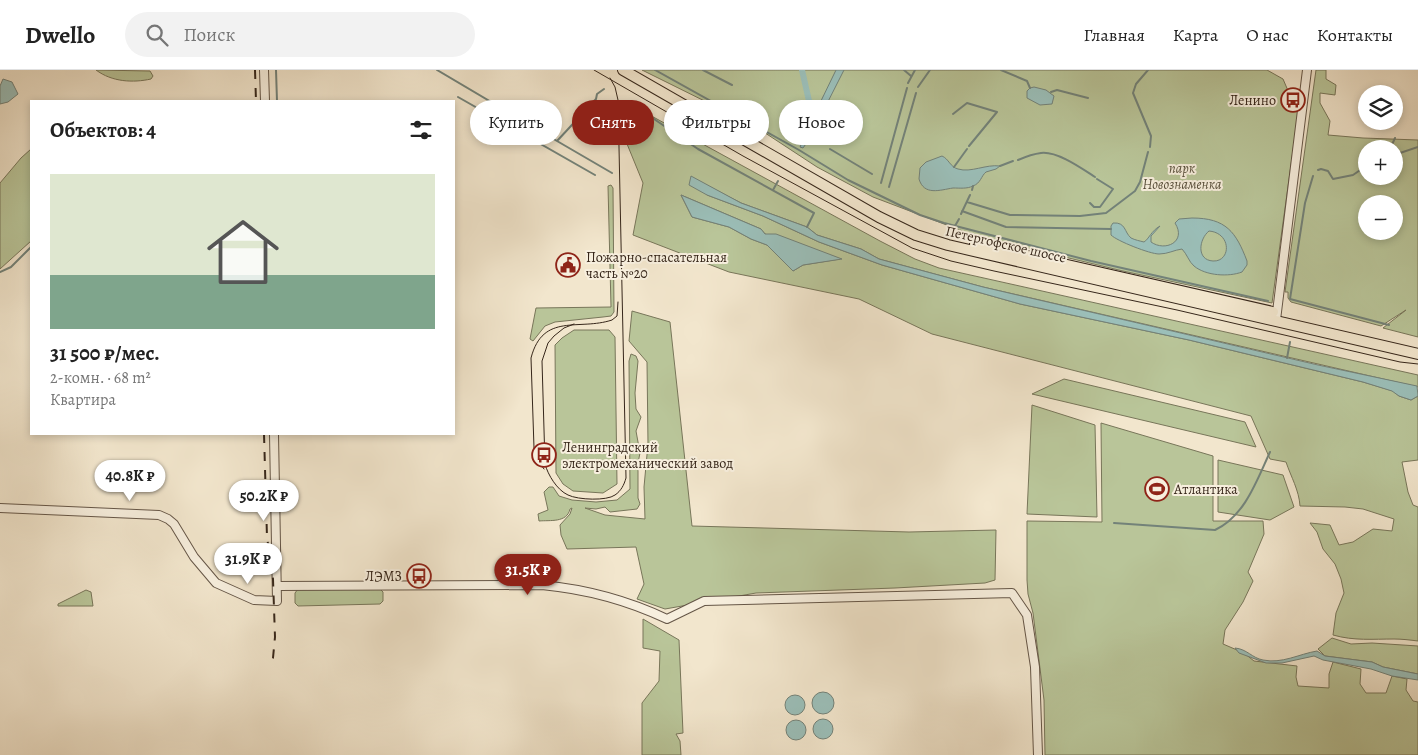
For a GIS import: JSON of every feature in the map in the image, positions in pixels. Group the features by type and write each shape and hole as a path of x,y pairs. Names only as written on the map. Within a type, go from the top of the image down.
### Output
{"main road":[{"name":"Петергофское шоссе","path":"623,70 879,218 916,235 987,254 1418,347"},
{"name":"Петергофское шоссе","path":"635,70 861,200 916,228 952,240 1277,317 1418,354"}],"street":[{"path":"264,70 266,100"},
{"path":"1277,317 1307,70"},
{"path":"0,508 159,515 174,524 194,557 216,584 242,596 264,601 277,601 274,435"},
{"path":"277,586 542,585 612,599 667,619 704,601 1012,593 1027,615 1035,667 1038,755"}],"green space":[{"path":"96,70 150,71 153,76 151,79 130,81 109,77"},
{"name":"парк Новознаменка","path":"642,70 1267,70 1283,79 1298,114 1272,303 1123,271 973,235 873,197 817,167 783,145 863,145 863,100 779,100 779,142 769,136 769,100 703,100"},
{"path":"1316,70 1326,70 1326,79 1336,85 1335,95 1320,93 1320,103 1330,121 1328,135 1418,140 1418,337 1383,328 1406,310 1381,326 1291,302 1288,298 1288,292 1285,292"},
{"path":"654,117 664,123 664,145 704,145 880,241 915,259 939,268 1418,375 1418,387 983,287 879,259 861,249 817,235 807,227 741,203 691,177 707,195 763,216 819,242 882,265 1020,304 1189,340 1363,382 1393,391 1399,396 1411,400 1418,396 1418,460 1402,462 1408,492 1413,505 1418,507 1418,641 1356,639 1333,635 1336,613 1344,593 1335,564 1323,549 1317,532 1310,523 1330,525 1339,545 1353,542 1373,529 1392,531 1394,519 1363,509 1300,506 1286,462 1270,459 1251,416 932,334 859,299 729,272 633,235 643,183 627,145 654,145","holes":["681,195 761,229 765,234 840,259 803,265 793,271 767,245 729,227 692,217"]},
{"path":"30,150 30,242 0,269 0,183"},
{"path":"611,185 613,188 614,312 611,316 555,322 545,326 533,341 530,339 536,308 611,307 608,186"},
{"path":"632,311 670,322 692,526 909,532 996,530 995,580 985,583 895,588 756,593 665,609 637,599 644,584 636,547 567,549 561,535 560,525 570,514 572,508 562,519 539,521 538,514 548,510 544,492 549,487 553,487 559,496 572,500 596,502 617,500 630,489 629,361 631,354 636,356 638,361 635,393 636,409 641,417 636,431 640,453 638,463 638,498 640,504 637,509 610,512 605,507 596,509 585,508 605,515 645,519 644,487 648,444 647,362 629,341"},
{"path":"574,330 609,330 615,337 617,484 603,493 573,491 563,484 556,473 555,345"},
{"path":"1064,379 1245,422 1256,447 1032,394"},
{"path":"1032,405 1095,425 1097,517 1027,514"},
{"path":"1101,423 1213,456 1213,521 1263,521 1264,534 1248,572 1253,581 1243,602 1225,630 1223,644 1244,653 1254,661 1297,666 1296,677 1298,686 1329,688 1329,674 1333,662 1361,669 1360,684 1366,693 1386,693 1392,676 1407,679 1406,690 1413,701 1418,702 1418,755 1045,755 1044,700 1033,613 1028,594 1027,521 1102,522"},
{"path":"1218,460 1283,475 1294,507 1270,520 1218,512"},
{"path":"298,589 380,589 383,592 383,601 380,604 298,606 295,603 295,593"},
{"path":"86,590 91,592 93,606 58,606 58,604"},
{"path":"643,619 679,640 683,733 676,734 680,741 681,755 642,755 642,703 659,681 660,651 643,648"},
{"path":"1332,638 1351,644 1372,643 1418,646 1418,674 1383,667 1372,662 1325,656 1318,649"}],"water":[{"path":"836,70 844,70 829,100 821,100"},
{"path":"3,79 12,82 18,94 8,102 0,104 0,86"},
{"path":"1034,87 1046,90 1054,96 1052,104 1040,105 1027,98 1027,91"},
{"path":"942,156 953,167 963,170 1000,166 986,172 976,185 971,187 938,191 929,190 921,184 919,179 920,168 926,162"},
{"path":"691,176 741,203 807,227 817,235 861,249 879,259 983,287 1318,365 1417,386 1418,396 1411,400 1399,396 1392,391 1363,382 1189,340 1020,304 882,265 819,242 763,216 707,195 689,185"},
{"path":"681,195 761,229 765,234 776,234 842,259 803,265 793,271 767,245 729,227 692,217"},
{"path":"1179,219 1204,219 1221,224 1228,229 1239,242 1247,261 1247,265 1242,272 1224,275 1211,274 1192,264 1182,249 1159,254 1141,250 1111,235 1111,226 1113,223 1117,223 1123,226 1131,238 1144,242 1160,226 1151,236 1151,242 1162,246 1168,245 1176,240 1178,230 1175,223","holes":["1209,231 1217,233 1225,242 1226,252 1219,260 1208,260 1202,253 1201,244"]},
{"path":"1235,648 1243,650 1259,659 1270,661 1284,660 1317,651 1325,656 1372,662 1383,667 1418,674 1418,680 1392,676 1371,669 1323,660 1314,656 1282,663 1266,663 1239,653"},
{"path":"823,692 831,695 834,703 831,711 823,714 815,711 812,703 815,695"},
{"path":"795,695 802,698 805,705 802,712 795,715 788,712 785,705 788,698"},
{"path":"819,719 827,719 833,725 833,733 827,739 819,739 813,733 813,725"},
{"path":"792,720 800,720 806,726 806,734 800,740 792,740 786,734 786,726"}],"waterway":[{"path":"276,70 277,100"},
{"path":"437,70 557,141 596,99 597,94 604,89"},
{"path":"655,70 799,150 848,180 920,215 1091,261 1268,301"},
{"path":"703,70 732,85"},
{"path":"802,70 809,100"},
{"path":"904,70 911,76"},
{"path":"908,83 915,70"},
{"path":"918,87 930,70"},
{"path":"1001,70 1027,81 1030,88"},
{"path":"1148,70 1136,84 1133,93 1151,136 1150,147"},
{"path":"881,183 907,88"},
{"path":"1051,92 1057,90 1088,98"},
{"path":"889,187 916,93"},
{"path":"458,97 595,175"},
{"path":"953,114 967,103 997,112 969,146"},
{"path":"654,119 698,149 814,213 807,227"},
{"path":"562,144 612,173"},
{"path":"1403,152 1418,147"},
{"path":"830,149 872,174"},
{"path":"954,167 967,149"},
{"path":"967,202 1010,215 1080,216 1106,213 1135,191 1140,182 1148,152"},
{"path":"1018,160 1035,154 1047,153 1069,161 1095,177"},
{"path":"1000,166 1013,161"},
{"path":"1318,170 1328,171 1333,179 1353,175 1358,172"},
{"path":"1313,176 1305,203 1290,299 1389,325"},
{"path":"1090,203 1094,207 1100,207 1113,189 1097,179"},
{"path":"773,190 778,181"},
{"path":"972,190 973,186"},
{"path":"961,214 970,195"},
{"path":"962,211 1006,227 1111,229"},
{"path":"955,226 959,219"},
{"path":"0,272 11,267 30,248"},
{"path":"1287,358 1290,342"},
{"path":"1114,523 1215,530 1225,524 1242,507 1255,485 1270,452"}],"tram line":[{"path":"594,70 743,156 912,248 951,261 994,271 1177,310 1400,362 1418,364"},
{"path":"574,324 564,328 554,336 548,343 542,361 545,464 548,473 564,493 585,499 606,498 619,492 626,478 618,100 615,87 610,78"},
{"path":"544,469 536,458 534,448 531,358 537,344 544,334 553,329 612,320 617,316 618,302"}],"railway":[{"path":"255,70 256,100"},
{"path":"264,435 267,537 273,579 275,637 273,658 270,664"}],"place":[{"name":"Ленино","path":"1293,100"},
{"name":"Пожарно-спасательная часть №20","path":"568,265"},
{"name":"Ленинградский электромеханический завод","path":"544,455"},
{"name":"Атлантика","path":"1157,489"},
{"name":"ЛЭМЗ","path":"419,576"}]}
